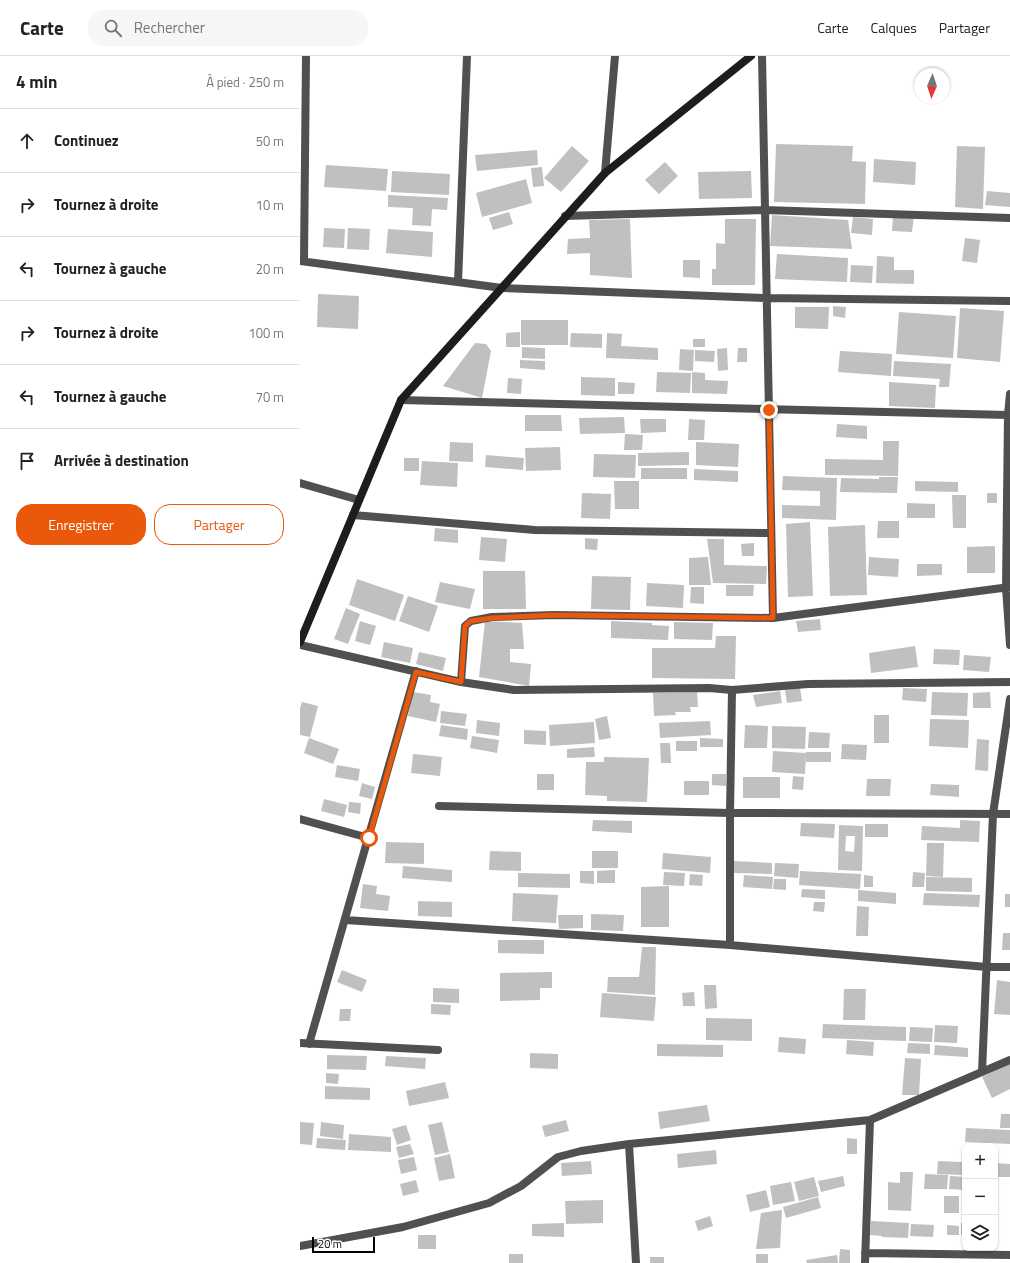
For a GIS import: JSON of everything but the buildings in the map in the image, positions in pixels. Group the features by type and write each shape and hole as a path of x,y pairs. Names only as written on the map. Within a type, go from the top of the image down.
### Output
{"street":[{"path":"306,56 302,261 502,288 767,298 1010,301"},
{"path":"458,282 467,56"},
{"path":"605,173 615,56"},
{"path":"300,642 401,400 605,173 752,56"},
{"path":"762,56 773,618"},
{"path":"565,216 764,210 1010,218"},
{"path":"1010,394 1008,415 1008,588 1010,645"},
{"path":"401,400 1008,415"},
{"path":"300,483 359,500"},
{"path":"353,515 535,530 771,533"},
{"path":"461,682 465,626 471,621 492,618 554,615 773,618 1008,588"},
{"path":"300,645 461,682 514,690 709,688 732,690 808,684 1010,682"},
{"path":"310,1044 416,672"},
{"path":"730,945 732,690"},
{"path":"982,1072 993,814 1010,699"},
{"path":"439,806 730,813 1010,814"},
{"path":"300,819 369,838"},
{"path":"345,920 730,945 987,967 1010,967"},
{"path":"300,1043 438,1050"},
{"path":"300,1246 403,1227 489,1204 521,1186 558,1157 582,1151 629,1144 870,1120 1010,1060"},
{"path":"865,1263 870,1120"},
{"path":"629,1144 636,1263"},
{"path":"865,1253 1010,1255"}],"route":[{"path":"369,838 416,672 461,682 465,626 471,621 492,618 554,615 773,618 769,410"}]}
